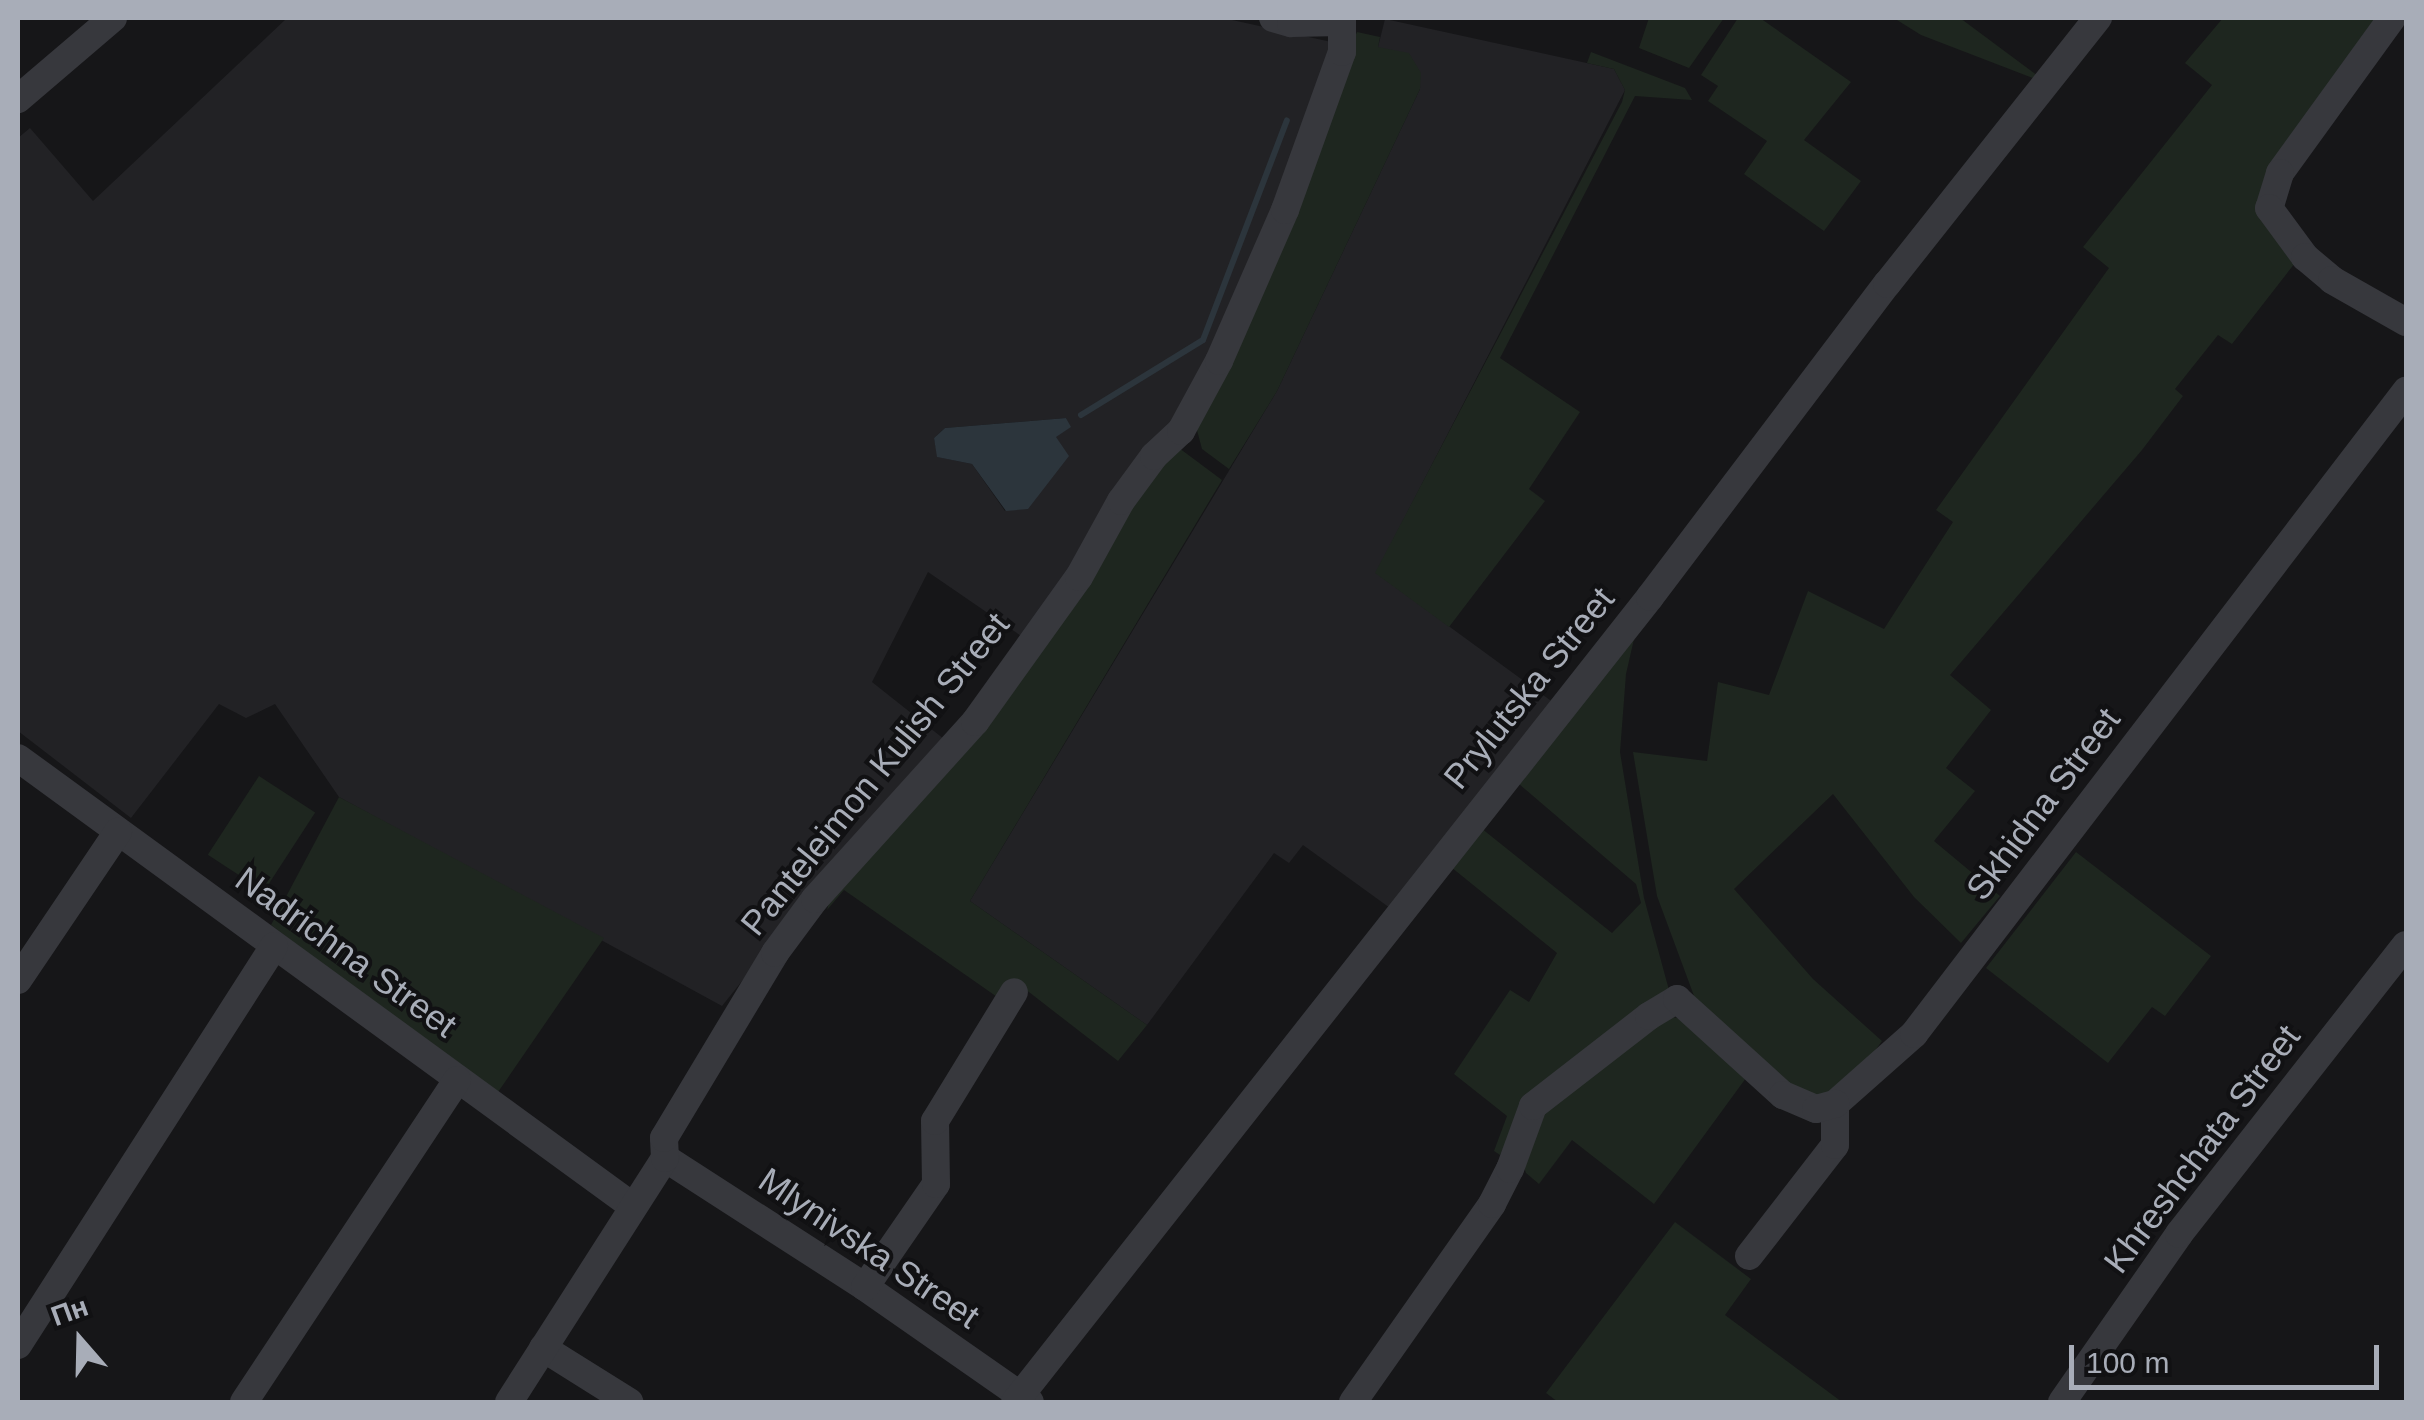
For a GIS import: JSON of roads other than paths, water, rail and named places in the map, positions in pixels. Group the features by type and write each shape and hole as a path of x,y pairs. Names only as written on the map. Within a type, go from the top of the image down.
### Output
{"street":[{"path":"18,99 114,18"},
{"path":"1273,18 1291,23 1342,20"},
{"name":"Prylutska Street","path":"1022,1400 1650,598 1887,284 2098,18"},
{"path":"2392,18 2280,173 2269,208 2306,257 2332,280 2406,322"},
{"name":"Panteleimon Kulish Street","path":"509,1402 664,1158 664,1138 785,939 814,898 975,722 1079,577 1121,501 1154,456 1181,431 1219,360 1285,210 1342,52 1342,20"},
{"name":"Skhidna Street","path":"1835,1104 1914,1034 2406,392"},
{"name":"Nadrichna Street","path":"18,758 631,1205"},
{"path":"18,980 118,832"},
{"name":"Khreshchata Street","path":"2062,1402 2179,1234 2406,945"},
{"path":"18,1345 274,946"},
{"path":"865,1287 936,1184 936,1121 1014,992"},
{"path":"1353,1402 1492,1204 1510,1169 1532,1106 1677,999 1783,1095 1816,1108 1835,1104 1836,1145 1749,1256"},
{"path":"244,1402 457,1080"},
{"name":"Mlynivska Street","path":"664,1158 865,1287 1022,1400"},
{"path":"543,1348 629,1402"}],"waterway":[{"path":"1081,415 1203,340 1287,120"}]}
